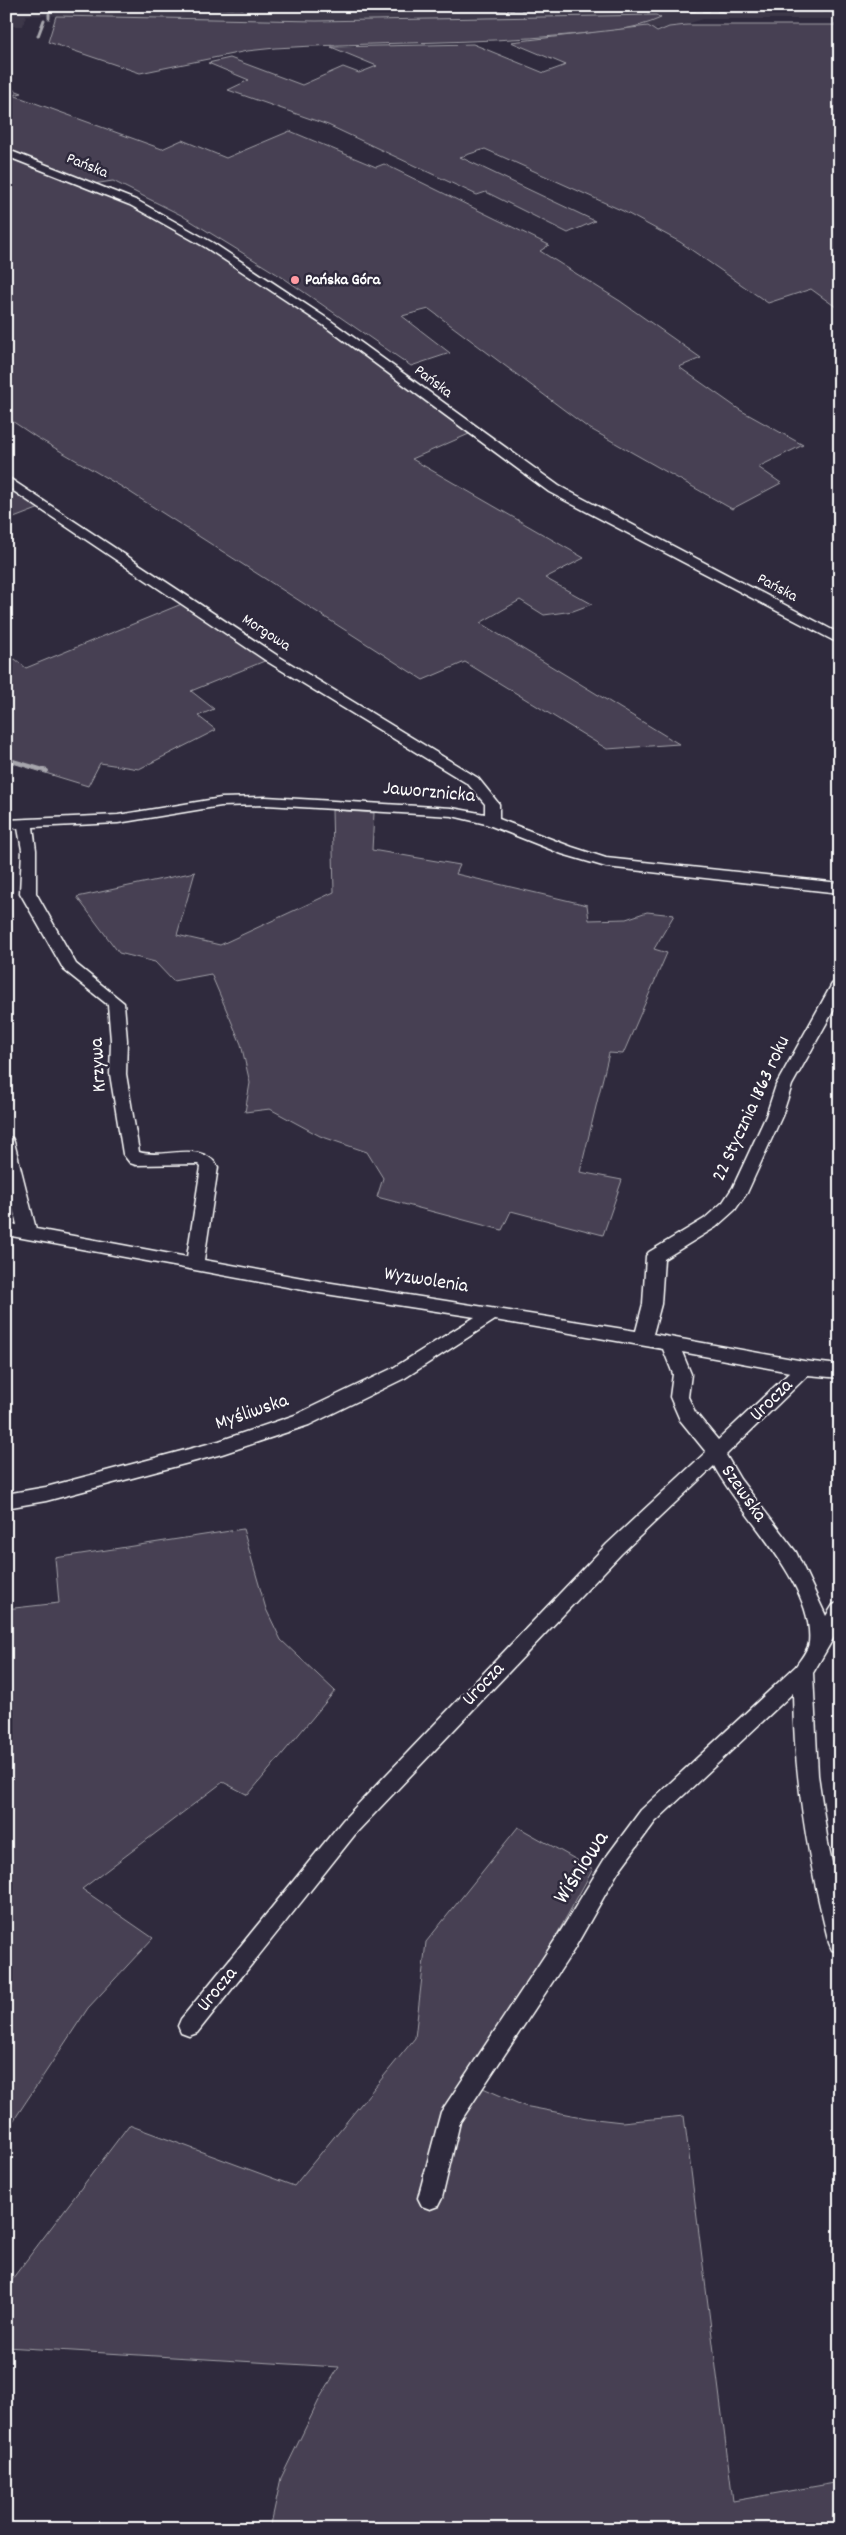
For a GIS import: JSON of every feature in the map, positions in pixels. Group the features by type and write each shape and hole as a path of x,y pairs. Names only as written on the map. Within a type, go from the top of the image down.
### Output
{"street":[{"name":"Pańska","path":"6,152 134,203 209,245 327,323 470,430 554,489 840,640"},
{"name":"Morgowa","path":"6,480 273,659 473,781 492,804 492,821"},
{"name":"Jaworznicka","path":"6,824 118,819 221,802 266,800 452,812 492,821 574,855 606,862 840,888"},
{"name":"Krzywa","path":"25,824 29,850 28,893 70,967 116,1003 119,1040 118,1074 131,1154 136,1159 199,1158 205,1160 210,1167 194,1264"},
{"name":"22 Stycznia 1863 roku","path":"643,1339 652,1304 656,1256 710,1223 729,1206 741,1189 774,1116 784,1085 840,984"},
{"path":"6,1142 28,1233"},
{"name":"Wyzwolenia","path":"6,1229 320,1287 491,1313 804,1368 840,1372"},
{"name":"Myśliwska","path":"6,1501 46,1494 222,1447 302,1420 400,1373 483,1321 491,1313"},
{"name":"Szewska","path":"670,1345 682,1374 679,1397 687,1415 708,1440 733,1484 788,1557 816,1612 819,1645"},
{"name":"Urocza","path":"189,2026 350,1826 614,1549 789,1385 804,1368"},
{"name":"Wiśniowa","path":"430,2198 449,2119 565,1944 611,1866 648,1816 803,1672 840,1610"},
{"path":"803,1672 805,1725 815,1828 820,1863 840,1943"}],"shaded area":[{"path":"6,6 840,6 840,19 703,19 671,29 647,30 26,15 23,26 6,26"},
{"path":"656,15 661,18 639,26 603,32 495,40 275,48 247,51 140,73 48,42 56,16 316,21"},
{"path":"687,25 840,25 840,310 811,289 768,303 680,242 623,211 485,149 460,157 595,221 568,233 486,192 477,195 328,125 228,90 249,80 208,63 230,58 302,85 343,67 359,73 377,66 331,47 473,44 544,73 566,65 511,42 648,26 657,32 669,27"},
{"path":"6,87 22,93 13,95 162,149 182,140 226,158 290,131 376,167 384,164 549,245 540,251 620,301 701,358 679,367 740,410 803,445 758,467 781,483 732,509 587,427 429,309 402,316 450,353 411,366 285,279 181,215 113,181 86,185 138,209 237,266 378,365 469,434 412,459 584,558 545,578 592,604 573,611 544,615 520,600 480,623 679,744 607,749 465,662 423,680 122,487 36,437 6,417"},
{"path":"16,492 40,508 6,521 6,495"},
{"path":"184,603 267,660 191,691 214,709 198,716 216,730 139,769 100,763 88,786 6,761 6,662 15,659 26,668"},
{"path":"332,810 374,813 372,850 460,865 456,874 587,905 589,920 626,919 647,912 674,915 654,949 667,953 623,1054 609,1053 580,1172 622,1180 603,1235 511,1211 502,1230 377,1197 383,1178 367,1152 320,1136 270,1109 245,1112 250,1083 241,1044 211,974 173,981 155,962 119,953 77,897 195,872 177,935 220,945 334,892"},
{"path":"243,1529 266,1609 281,1640 335,1691 248,1795 223,1782 82,1889 153,1938 88,2008 6,2132 6,1609 59,1603 55,1558"},
{"path":"518,1827 593,1869 519,2003 467,2081 524,2106 587,2118 622,2122 684,2116 733,2501 840,2482 840,2529 270,2529 281,2478 321,2396 339,2367 6,2347 6,2287 129,2125 294,2186 415,2038 426,1942"}],"waterway":[{"path":"38,36 44,20"},
{"path":"6,759 47,771"}],"railway":[{"path":"52,6 840,11"}],"place":[{"name":"Pańska Góra","path":"295,280"}]}
